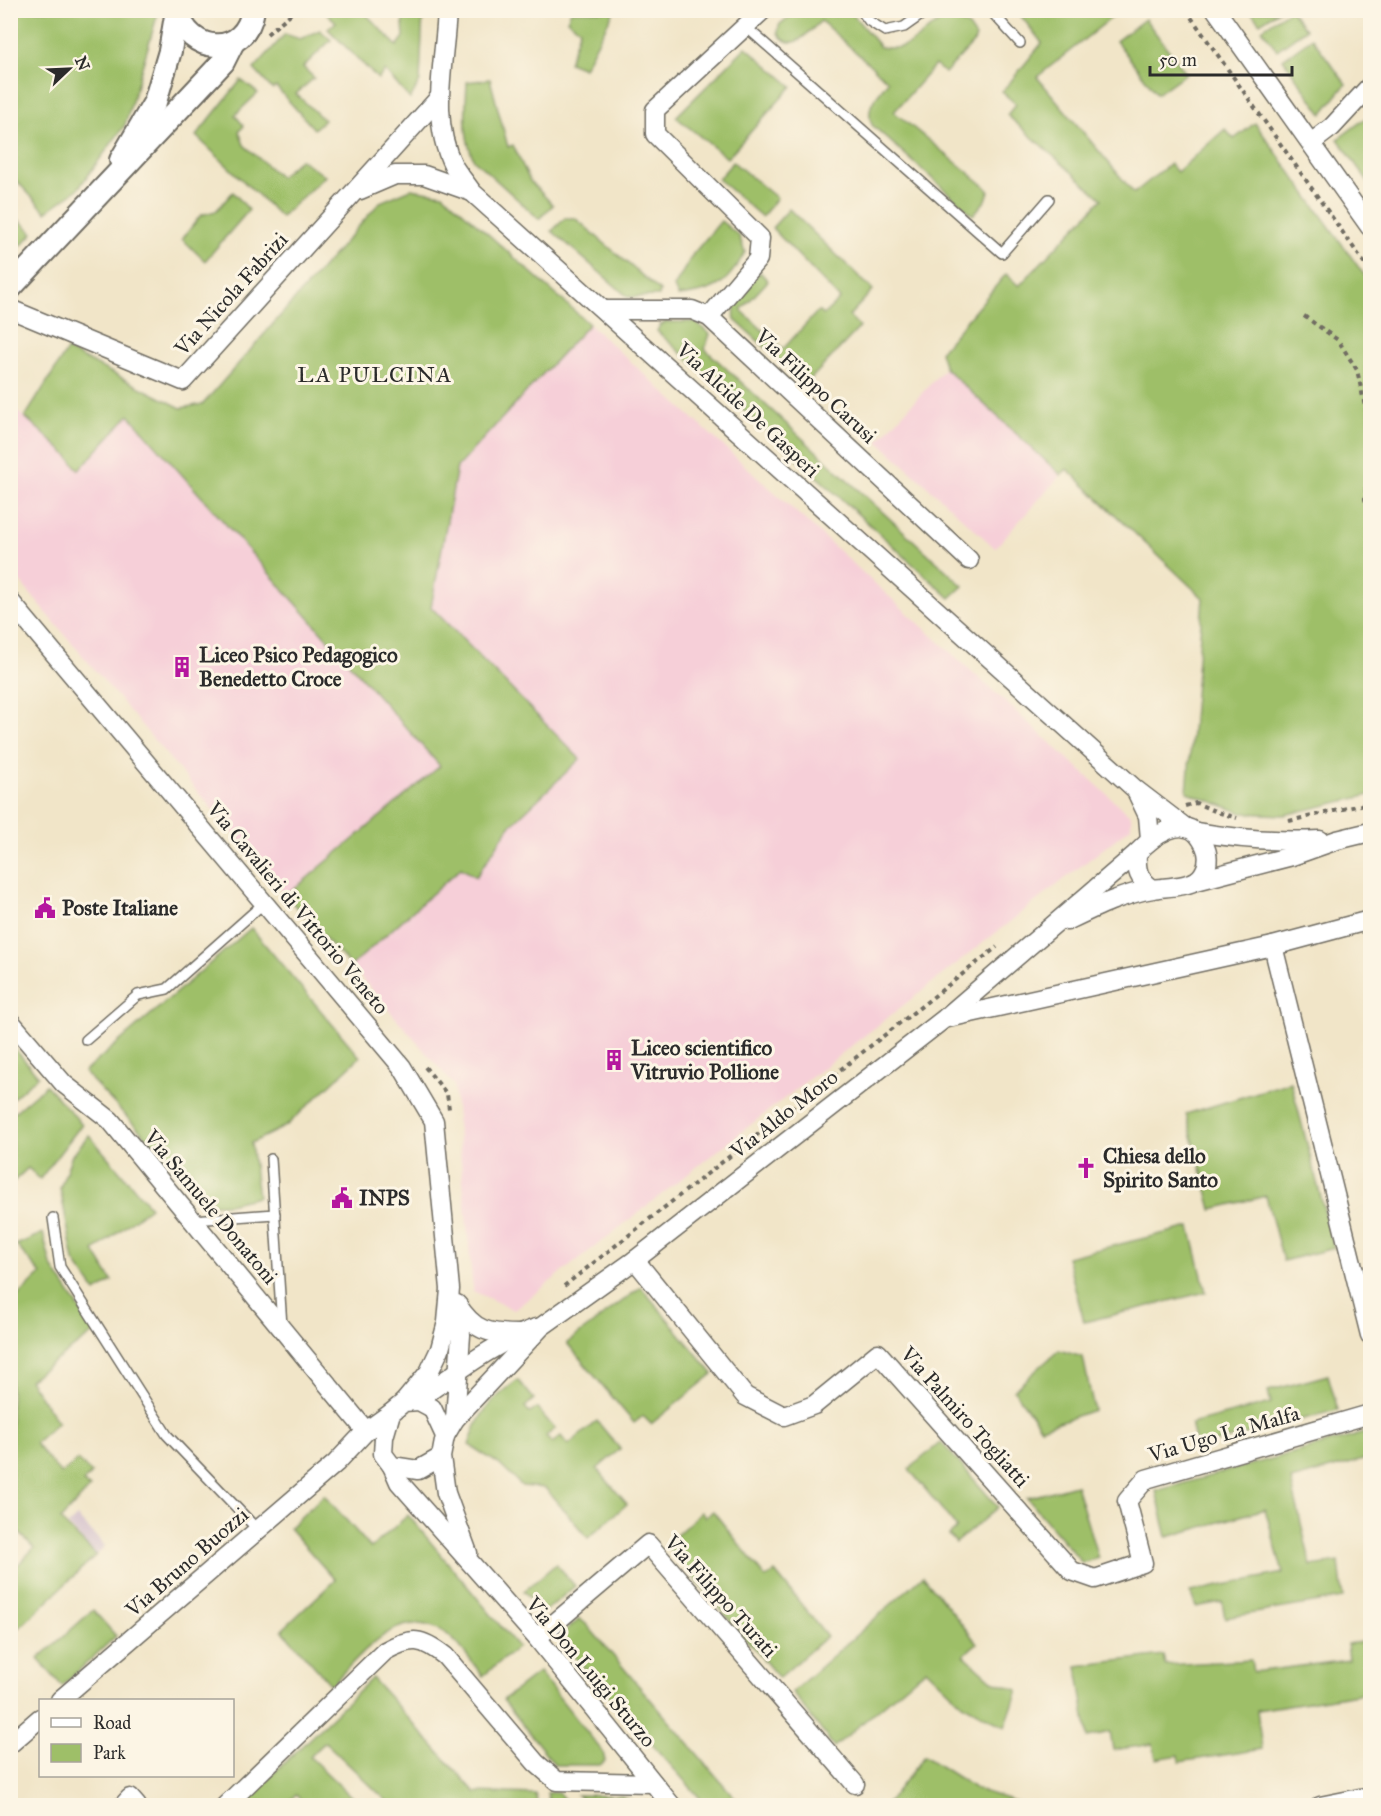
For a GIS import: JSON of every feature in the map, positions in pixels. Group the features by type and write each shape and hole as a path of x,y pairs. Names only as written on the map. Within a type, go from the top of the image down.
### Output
{"street":[{"path":"177,10 185,30 192,38 212,45 238,37 270,10"},
{"path":"101,191 155,102 170,51 177,10"},
{"path":"10,288 101,191 148,145 223,62 253,10"},
{"name":"Via Alcide De Gasperi","path":"447,10 438,99 444,140 454,165 472,192 606,310 809,497 1135,789 1191,830"},
{"path":"709,317 758,259 760,238 655,134 655,110 764,10"},
{"path":"1216,10 1371,227"},
{"path":"1311,143 1332,127 1371,86"},
{"name":"Via Nicola Fabrizi","path":"10,309 183,381 438,99"},
{"path":"353,194 395,175 442,179 472,192"},
{"name":"Via Filippo Carusi","path":"606,310 693,310 709,317 969,560"},
{"name":"Via Cavalieri di Vittorio Veneto","path":"10,601 402,1067 434,1121 450,1289"},
{"name":"Via Alcide De Gasperi","path":"1135,789 1148,816 1150,840"},
{"path":"1337,840 1285,842 1240,839 1173,828 1150,840 1137,853 1136,868 1141,881 1153,889 1196,881 1292,856 1337,840 1371,832"},
{"path":"1191,830 1204,843 1208,859 1205,872 1196,881"},
{"name":"Via Aldo Moro","path":"541,1327 635,1260 944,1019 1137,853"},
{"name":"Via Aldo Moro","path":"1050,930 1107,902 1153,889"},
{"path":"944,1019 1273,946 1371,920"},
{"path":"1273,946 1371,1335"},
{"name":"Via Samuele Donatoni","path":"10,1021 64,1084 110,1120 366,1431"},
{"name":"Via Palmiro Togliatti","path":"635,1260 745,1396 784,1416 814,1405 878,1353 1072,1571"},
{"path":"450,1289 459,1307 476,1328 494,1334 521,1334"},
{"path":"450,1289 447,1322 440,1349 429,1372 384,1437 388,1460 418,1470 429,1466 441,1456 445,1436 455,1419 541,1327"},
{"path":"455,1419 461,1335 459,1307"},
{"path":"405,1406 521,1334 541,1327"},
{"path":"405,1406 432,1408 445,1436"},
{"name":"Via Bruno Buozzi","path":"62,1699 343,1457 366,1431 405,1406"},
{"name":"Via Ugo La Malfa","path":"1072,1571 1095,1579 1143,1563 1127,1501 1146,1479 1371,1414"},
{"name":"Via Bruno Buozzi","path":"343,1457 374,1450 388,1460"},
{"name":"Via Don Luigi Sturzo","path":"441,1456 446,1493 475,1568"},
{"name":"Via Don Luigi Sturzo","path":"388,1460 399,1482 537,1638 672,1806"},
{"name":"Via Filippo Turati","path":"537,1638 648,1544 855,1784"},
{"path":"225,1806 386,1651 410,1640 428,1643 445,1656 536,1763 556,1781 653,1783"},
{"path":"10,1743 39,1719"},
{"path":"1320,1806 1371,1796"},
{"path":"123,1806 130,1798 137,1806"}],"lane":[{"path":"861,10 869,21 885,31 904,27 928,10"},
{"path":"990,10 1020,43"},
{"path":"745,26 1002,254 1049,199"},
{"path":"86,1040 138,995 167,989 264,903"},
{"path":"271,1160 282,1329"},
{"path":"193,1220 275,1214"},
{"path":"53,1218 60,1267 167,1435 258,1530"}],"path":[{"path":"1186,10 1371,271"},
{"path":"1304,316 1338,340 1357,370 1371,429"},
{"path":"1371,434 1365,499 1371,517"},
{"path":"1169,815 1181,807 1196,803 1246,820"},
{"path":"1283,822 1371,803"},
{"path":"562,1287 1002,943"},
{"path":"420,1062 447,1094 450,1118"}],"shaded area":[{"path":"589,324 1131,816 1131,827 514,1310 473,1291 454,1085 351,966 461,868 476,876 509,827 579,759 431,608 457,467"},
{"path":"945,368 1061,475 995,548 878,441"},
{"path":"10,405 68,456 68,460 129,415 440,766 286,896 11,571"},
{"path":"77,1517 105,1546 96,1555 68,1525"}],"green space":[{"path":"11,10 157,10 158,13 125,125 78,189 46,212 11,175"},
{"path":"1290,10 1306,29 1277,50 1262,29"},
{"path":"324,11 363,11 397,46 404,37 402,11 423,11 420,81 410,99 385,71 378,79 328,29 336,22"},
{"path":"571,11 614,11 584,68 569,62 580,29 567,20"},
{"path":"797,11 850,11 880,47 893,48 911,43 933,26 952,17 969,27 976,37 974,42 945,73 935,65 894,112 986,187 989,191 986,200 973,215 872,125 871,106 888,81 821,21 800,40 789,42 783,39 778,33 779,25"},
{"path":"1017,11 1120,11 1037,77 1134,193 1170,164 1177,172 1225,129 1234,139 1255,123 1370,283 1370,795 1284,815 1242,813 1187,792 1203,598 1067,469 1061,475 945,368 940,352 1006,274 1019,286 1102,199 1007,115 1016,104 1002,92 1042,43"},
{"path":"1250,11 1279,11 1260,23"},
{"path":"1145,19 1186,73 1157,94 1116,41"},
{"path":"320,30 331,40 303,67 314,78 296,94 324,120 314,129 276,87 272,89 254,69 285,34 300,39"},
{"path":"1312,38 1346,84 1322,114 1283,59"},
{"path":"746,47 792,86 727,158 676,117"},
{"path":"490,79 508,147 513,145 530,181 553,205 539,219 474,160 470,151 466,122 467,82"},
{"path":"241,80 258,93 235,115 244,126 239,131 244,145 280,177 300,159 325,176 281,217 196,136"},
{"path":"1370,115 1370,185 1338,139"},
{"path":"733,162 777,198 762,217 718,179"},
{"path":"411,189 443,194 589,324 457,467 431,607 580,759 509,827 476,877 461,868 351,966 286,896 440,766 129,415 79,470 68,456 25,417 67,350 181,408 203,404 380,202"},
{"path":"233,192 249,210 205,261 182,239 201,215 216,211"},
{"path":"789,209 873,290 849,316 860,327 806,384 735,320 734,313 738,300 760,272 768,281 741,310 783,349 818,311 823,315 840,299 772,228"},
{"path":"10,212 33,233 22,245 11,243"},
{"path":"565,218 575,218 660,291 659,296 628,297 552,231"},
{"path":"721,221 739,236 745,252 732,273 718,285 701,292 678,296 674,287 693,254"},
{"path":"666,322 695,322 710,334 705,349 963,586 950,598 657,331 660,325"},
{"path":"251,928 360,1057 286,1126 251,1143 258,1197 228,1204 210,1204 84,1072"},
{"path":"10,1043 38,1076 11,1100 10,1100"},
{"path":"1291,1082 1334,1248 1283,1261 1266,1196 1212,1209 1186,1114"},
{"path":"46,1085 82,1124 40,1179 28,1168 12,1183 11,1115"},
{"path":"89,1135 150,1207 94,1251 112,1281 96,1292 74,1261 60,1188 72,1155"},
{"path":"1190,1227 1206,1292 1084,1322 1067,1257"},
{"path":"43,1233 51,1265 95,1332 29,1380 58,1422 35,1443 61,1474 77,1460 92,1473 83,1482 90,1488 60,1520 96,1555 19,1628 11,1618 11,1572 34,1548 11,1524 11,1303 41,1274 16,1245"},
{"path":"641,1287 713,1374 651,1424 643,1416 634,1423 567,1343"},
{"path":"1059,1350 1083,1357 1094,1410 1041,1428 1014,1390"},
{"path":"1328,1375 1338,1410 1197,1447 1191,1424 1271,1403 1268,1391"},
{"path":"518,1380 534,1399 525,1407 530,1413 537,1408 555,1429 546,1436 552,1443 561,1436 568,1445 597,1421 620,1449 597,1469 627,1504 588,1538 545,1488 522,1486 499,1464 469,1445 477,1423 487,1407"},
{"path":"1365,1433 1370,1458 1291,1480 1311,1566 1339,1562 1343,1598 1225,1618 1222,1602 1196,1607 1190,1592 1283,1573 1265,1509 1167,1537 1156,1491"},
{"path":"941,1442 998,1507 956,1543 949,1535 957,1528 909,1469"},
{"path":"1076,1485 1098,1558 1082,1563 1027,1498"},
{"path":"324,1495 371,1548 408,1515 518,1647 483,1676 448,1635 425,1625 409,1625 394,1629 380,1638 331,1685 282,1630 335,1580 289,1528"},
{"path":"713,1511 766,1578 775,1572 827,1636 779,1678 666,1545 701,1512 705,1517"},
{"path":"556,1564 575,1586 543,1613 524,1591"},
{"path":"923,1576 977,1643 964,1655 993,1681 1018,1690 1005,1727 962,1704 926,1669 834,1747 792,1692"},
{"path":"93,1610 116,1636 62,1686 38,1659"},
{"path":"580,1619 741,1805 706,1805 557,1637"},
{"path":"1370,1641 1370,1692 1257,1710 1262,1749 1180,1762 1179,1755 1156,1759 1153,1744 1113,1750 1110,1732 1088,1737 1077,1666 1163,1655 1165,1665 1251,1660 1253,1672 1349,1660 1347,1644"},
{"path":"539,1672 603,1752 605,1761 600,1765 555,1765 503,1700"},
{"path":"372,1678 475,1792 535,1794 538,1805 391,1805 325,1742 310,1757 360,1805 306,1805 296,1795 285,1805 253,1805 247,1799"},
{"path":"924,1756 976,1789 1026,1805 886,1805"},
{"path":"558,1792 569,1805 550,1805 547,1793"},
{"path":"577,1795 621,1796 642,1805 588,1805"}],"place":[{"name":"Liceo Psico Pedagogico Benedetto Croce","path":"182,667"},
{"name":"Poste Italiane","path":"45,908"},
{"name":"Liceo scientifico Vitruvio Pollione","path":"614,1060"},
{"name":"Chiesa dello Spirito Santo","path":"1086,1168"},
{"name":"INPS","path":"342,1198"}],"district":[{"name":"LA PULCINA","path":"375,374"}]}
